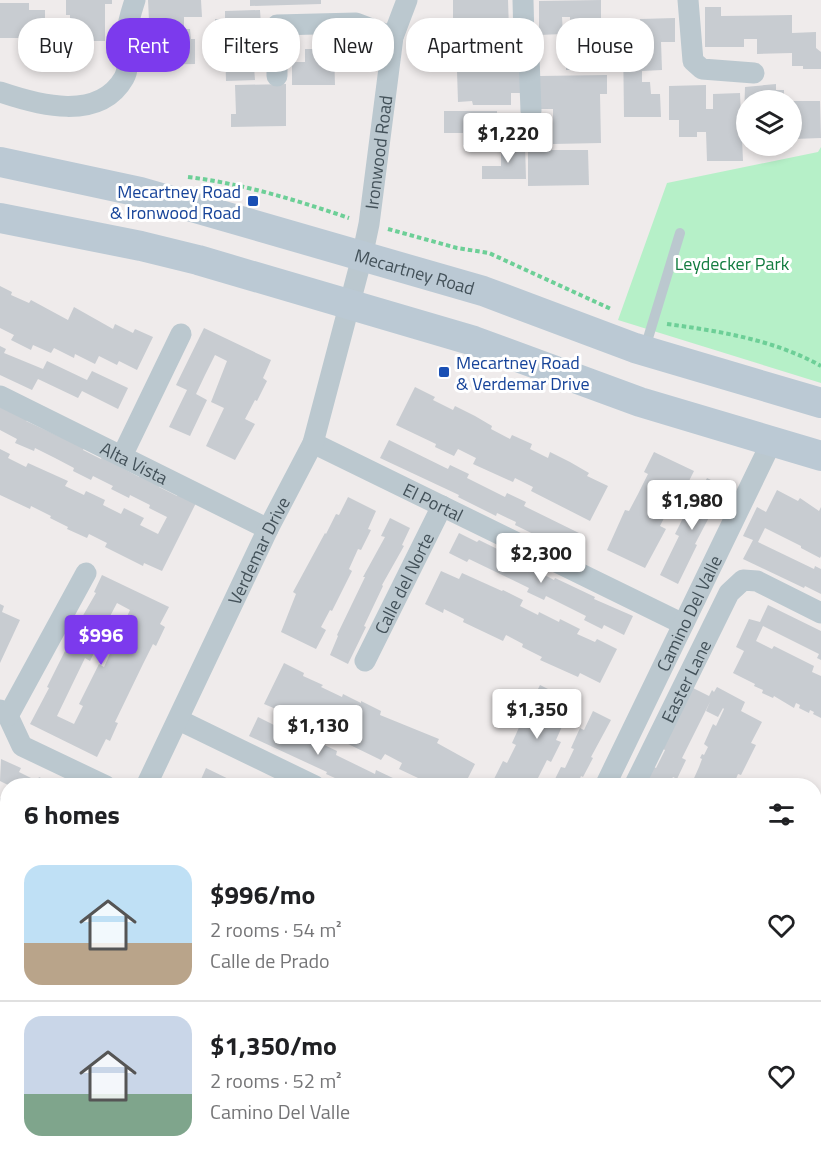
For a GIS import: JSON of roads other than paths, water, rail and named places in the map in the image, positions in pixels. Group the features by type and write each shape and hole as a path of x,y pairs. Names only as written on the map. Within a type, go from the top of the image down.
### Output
{"main road":[{"name":"Mecartney Road","path":"0,162 140,192 500,297 644,351 821,403"},
{"path":"0,218 141,246 198,260 474,341 640,402 821,456"}],"street":[{"path":"0,92 51,106 73,106 95,102 109,95 125,77 127,31 135,0"},
{"name":"Ironwood Road","path":"394,34 407,0"},
{"path":"523,0 524,40 529,57 531,111"},
{"path":"688,0 693,61 702,69 754,73"},
{"path":"277,76 277,25 312,24"},
{"name":"Ironwood Road","path":"349,306 369,224 389,72"},
{"name":"Verdemar Drive","path":"150,778 268,529 313,443 349,306"},
{"path":"122,456 181,334"},
{"name":"Alta Vista","path":"0,396 268,529"},
{"name":"Camino Del Valle","path":"609,778 772,441"},
{"name":"El Portal","path":"313,443 683,624"},
{"name":"Calle del Norte","path":"365,661 442,506"},
{"path":"86,573 4,713 22,746 89,778"},
{"name":"Easter Lane","path":"638,778 729,593 743,580 757,581 821,613"},
{"path":"179,720 297,778"}],"lane":[{"path":"644,351 680,233"}],"place":[{"name":"Mecartney Road & Ironwood Road","path":"253,201"},
{"name":"Mecartney Road & Verdemar Drive","path":"444,372"}],"park label":[{"name":"Leydecker Park","path":"732,263"}]}
